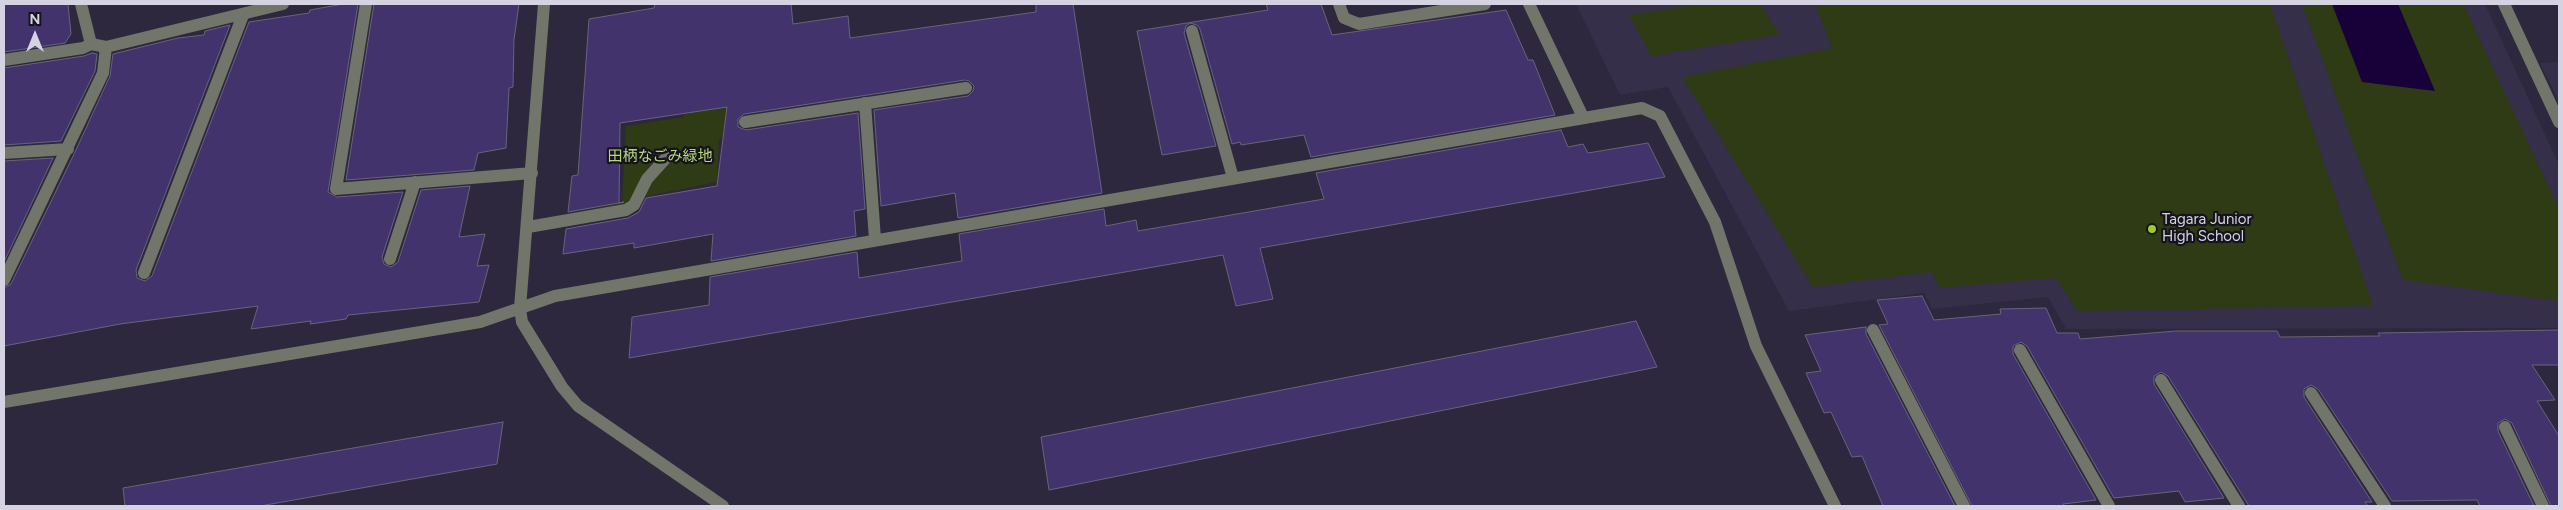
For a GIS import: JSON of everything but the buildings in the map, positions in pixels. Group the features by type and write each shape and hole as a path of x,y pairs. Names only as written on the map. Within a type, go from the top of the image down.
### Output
{"street":[{"path":"81,4 91,44"},
{"path":"4,60 83,48 91,44 106,47 283,4"},
{"path":"366,4 336,189 532,173"},
{"path":"544,4 528,227 520,308 522,322 562,387 578,406 723,506"},
{"path":"1339,4 1344,18 1359,24 1485,4"},
{"path":"1529,4 1583,117"},
{"path":"2504,4 2559,122"},
{"path":"144,273 172,205 243,15"},
{"path":"1192,31 1233,178"},
{"path":"4,280 103,73 106,47"},
{"path":"745,122 966,88"},
{"path":"865,103 875,239"},
{"path":"4,402 480,322 555,296 875,239 1642,108 1660,116 1715,222 1756,346 1835,506"},
{"path":"4,153 68,149"},
{"path":"528,227 626,210 634,205 647,179 667,157"},
{"path":"390,259 415,182"},
{"path":"1873,330 1964,506"},
{"path":"2020,350 2109,506"},
{"path":"2161,380 2239,506"},
{"path":"2311,393 2386,506"},
{"path":"2505,427 2543,506"}],"shaded area":[{"name":"Tagara Junior High School","path":"1576,4 2485,4 2559,165 2559,328 2066,329 2048,297 1932,309 1924,293 1789,311 1668,87 1620,95"},
{"path":"2332,4 2398,4 2435,91 2362,82"},
{"path":"2559,62 2559,101 2540,63"}],"green space":[{"path":"1702,4 1760,4 1780,35 1651,56 1629,15"},
{"name":"Tagara Junior High School","path":"1815,4 2270,4 2373,306 2077,311 2056,278 1940,288 1931,272 1813,287 1682,77 1832,48"},
{"path":"2302,4 2463,4 2559,209 2559,301 2403,280"},
{"name":"田柄なごみ緑地","path":"729,89 728,133 719,139 717,182 642,197 637,211 567,223 568,214 622,203 626,126 684,117 686,96"}],"place":[{"name":"Tagara Junior High School","path":"2152,229"}]}
